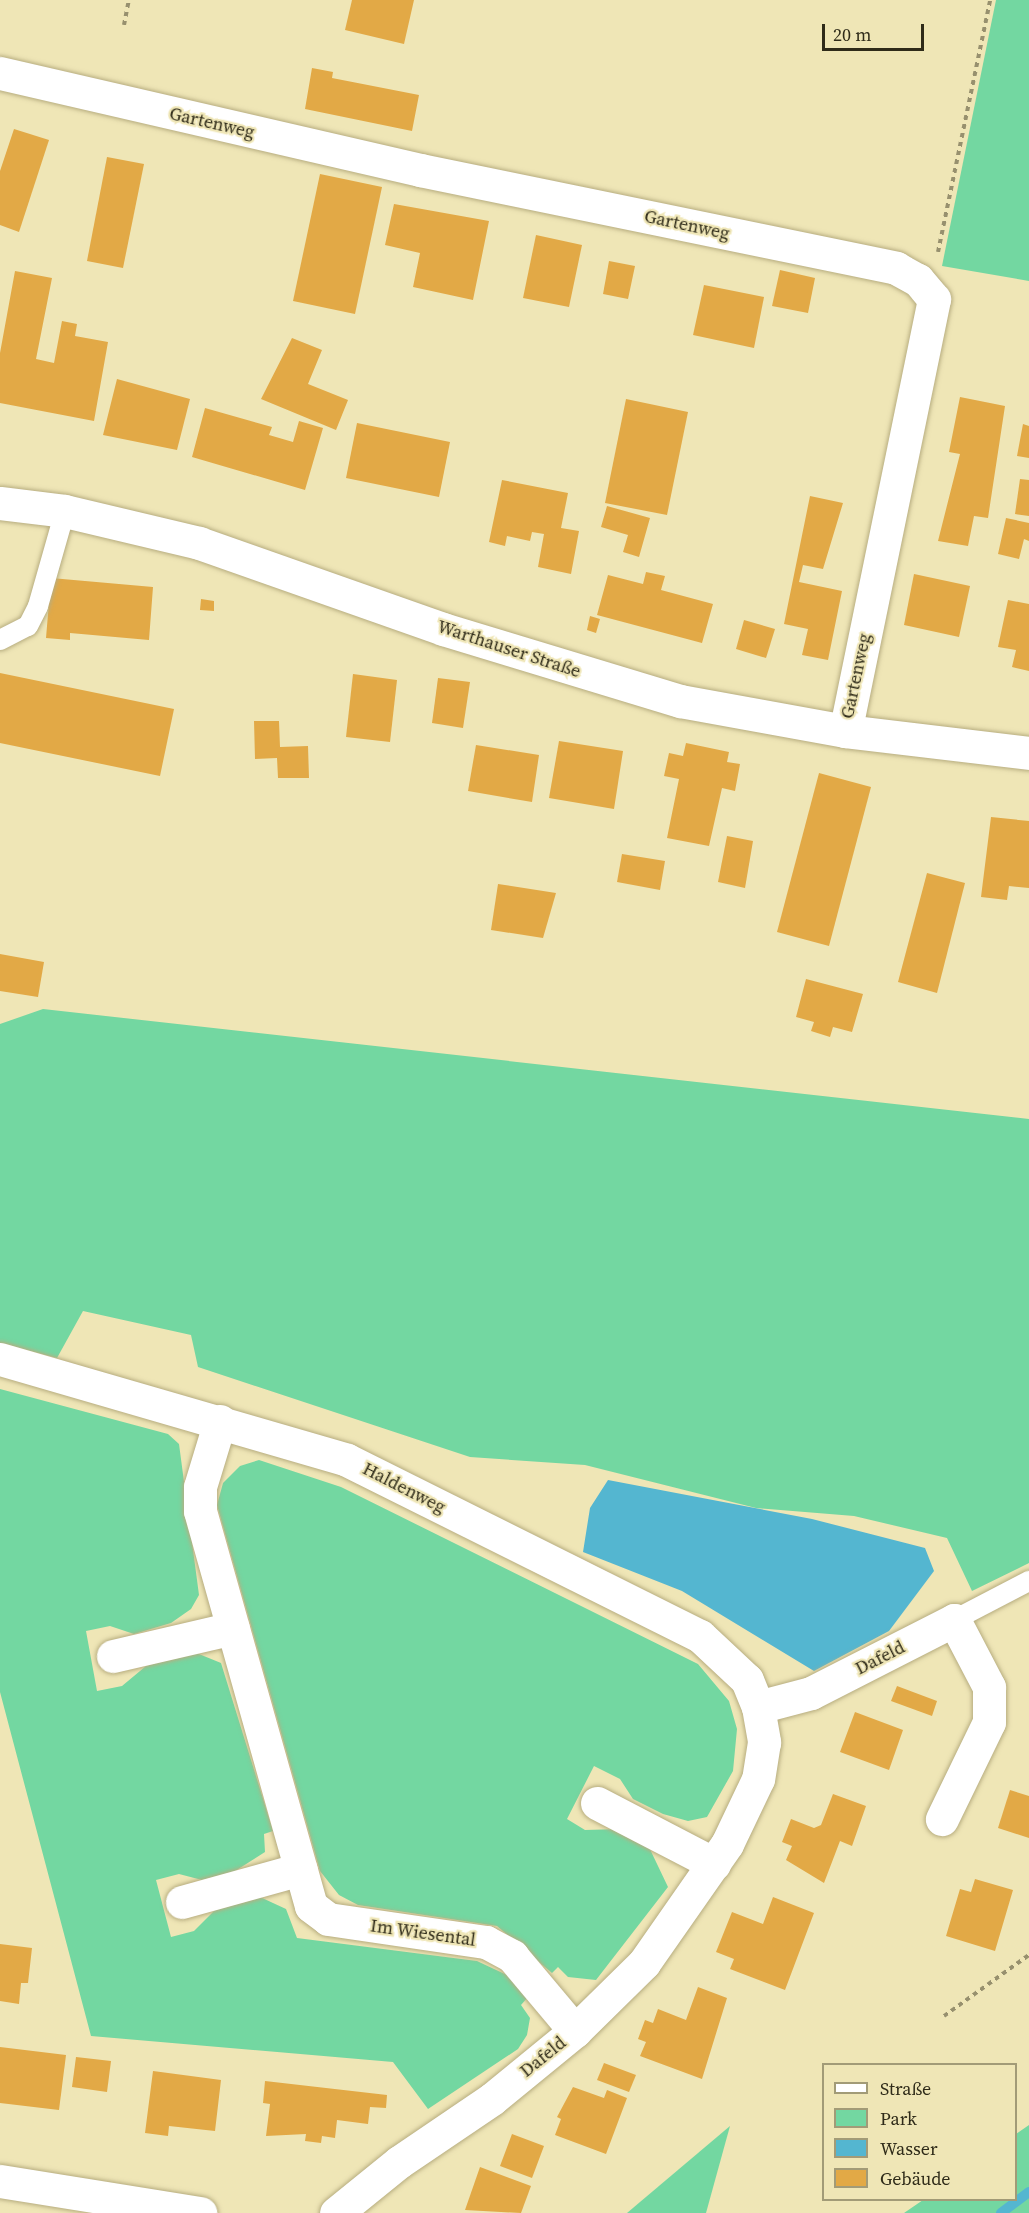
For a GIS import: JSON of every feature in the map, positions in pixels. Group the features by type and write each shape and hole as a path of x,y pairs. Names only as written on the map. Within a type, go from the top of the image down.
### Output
{"street":[{"name":"Gartenweg","path":"0,73 420,170 896,268 918,280 934,299 845,731"},
{"name":"Warthauser Straße","path":"0,503 65,511 199,543 443,629 680,701 845,731 1029,753"},
{"name":"Haldenweg","path":"0,1359 220,1421 347,1460 700,1636 747,1680 758,1707"},
{"name":"Im Wiesental","path":"220,1421 200,1487 200,1510 311,1906 328,1919 486,1942 512,1956 575,2031"},
{"path":"942,1819 989,1722 988,1687 954,1620"},
{"name":"Dafeld","path":"336,2213 575,2031 644,1963 714,1864 758,1779 764,1742 758,1707 811,1693 954,1620"},
{"path":"113,1656 233,1628"},
{"path":"597,1803 714,1864"},
{"path":"182,1902 301,1869"},
{"path":"0,2181 200,2213"}],"lane":[{"path":"0,640 28,626 38,606 65,511"},
{"path":"954,1620 1029,1581"}],"path":[{"path":"124,25 129,0"},
{"path":"918,280 937,259 990,0"},
{"path":"944,2016 1029,1955"}],"green space":[{"path":"996,0 1029,0 1029,281 942,266"},
{"path":"43,1009 1029,1119 1029,1563 972,1591 947,1538 854,1516 756,1508 585,1465 470,1457 198,1367 191,1335 83,1311 57,1358 0,1343 0,1024"},
{"path":"0,1389 168,1434 179,1444 199,1595 191,1609 171,1623 134,1634 110,1626 86,1631 97,1691 122,1686 146,1666 194,1652 221,1663 273,1831 264,1834 265,1852 232,1873 202,1880 179,1874 156,1880 171,1937 194,1931 215,1910 260,1897 286,1909 297,1938 477,1961 509,1976 528,1997 521,2005 530,2018 527,2035 518,2049 428,2109 393,2062 91,2036 0,1692"},
{"path":"259,1460 341,1487 698,1664 729,1701 737,1729 733,1771 707,1817 688,1821 663,1814 633,1799 620,1779 594,1766 567,1819 585,1830 620,1829 647,1843 668,1887 596,1980 568,1977 558,1967 552,1973 497,1926 358,1905 339,1895 320,1871 217,1505 223,1483 240,1466"},
{"path":"1029,2125 1029,2213 904,2213 922,2201 1017,2201 1017,2133"},
{"path":"730,2126 706,2213 627,2213"}],"water":[{"path":"608,1480 812,1519 925,1548 934,1571 889,1631 814,1671 682,1591 583,1552 590,1508"}],"building":[{"path":"352,0 414,0 404,44 345,30"},
{"path":"312,68 333,72 332,78 419,95 412,131 305,109"},
{"path":"14,129 49,140 19,232 0,225 0,171"},
{"path":"107,157 144,164 123,268 87,261"},
{"path":"320,174 382,187 355,314 293,301"},
{"path":"394,204 489,221 473,300 413,287 420,253 385,245"},
{"path":"536,235 582,245 569,307 523,298"},
{"path":"609,261 635,266 628,299 603,294"},
{"path":"780,270 815,278 808,313 772,306"},
{"path":"15,271 52,278 36,359 54,363 62,321 77,324 75,336 108,342 94,421 0,403 0,353"},
{"path":"704,285 764,297 754,348 693,335"},
{"path":"292,338 322,350 308,384 348,400 336,430 261,399"},
{"path":"117,379 190,399 177,450 103,435"},
{"path":"960,397 1005,406 988,518 974,516 968,546 938,541 960,454 949,452"},
{"path":"626,399 688,412 667,515 605,503"},
{"path":"205,408 272,427 269,435 293,442 299,421 323,428 305,490 192,457"},
{"path":"357,423 450,442 439,497 346,478"},
{"path":"1023,424 1029,426 1029,458 1017,456"},
{"path":"1020,479 1029,480 1029,516 1015,514"},
{"path":"502,480 568,493 561,528 579,531 571,574 538,567 544,534 532,532 530,541 507,536 505,546 489,542"},
{"path":"810,496 843,503 823,569 803,565 799,582 842,591 828,660 802,655 808,629 784,624"},
{"path":"607,506 650,518 639,557 623,552 628,535 601,527"},
{"path":"1006,518 1029,523 1029,541 1024,539 1019,559 998,554"},
{"path":"646,572 665,576 661,590 713,604 702,643 597,615 608,575 643,584"},
{"path":"914,574 970,586 959,637 904,625"},
{"path":"51,578 153,587 149,640 70,633 70,640 46,638"},
{"path":"201,599 214,601 214,611 200,610"},
{"path":"1008,600 1029,604 1029,671 1012,667 1016,650 998,647"},
{"path":"590,616 600,619 596,633 587,630"},
{"path":"744,620 775,629 766,658 736,649"},
{"path":"0,673 174,709 160,776 0,743"},
{"path":"353,674 397,680 390,742 346,737"},
{"path":"438,678 470,682 463,728 432,723"},
{"path":"254,721 279,721 280,747 308,746 309,778 278,778 277,758 255,759"},
{"path":"559,741 623,751 614,809 549,798"},
{"path":"686,743 729,752 727,762 740,764 735,791 722,788 709,846 667,838 679,779 664,776 669,753 683,756"},
{"path":"476,745 539,755 532,802 468,791"},
{"path":"819,773 871,787 829,946 777,932"},
{"path":"991,817 1029,821 1029,888 1009,886 1007,900 981,897"},
{"path":"727,836 753,841 745,888 718,882"},
{"path":"622,854 665,861 660,890 617,882"},
{"path":"927,873 965,883 937,993 898,982"},
{"path":"498,884 556,893 543,938 491,930"},
{"path":"0,954 44,962 38,997 0,991"},
{"path":"806,979 863,994 852,1032 833,1027 830,1037 811,1031 814,1022 796,1017"},
{"path":"897,1686 937,1701 932,1716 891,1701"},
{"path":"855,1712 903,1730 889,1770 840,1752"},
{"path":"1010,1790 1029,1796 1029,1838 998,1828"},
{"path":"833,1794 866,1806 852,1846 840,1841 824,1883 786,1860 792,1846 782,1842 791,1819 814,1828 821,1825"},
{"path":"975,1879 1013,1890 995,1951 946,1936 960,1889 971,1892"},
{"path":"773,1897 814,1913 785,1990 730,1969 734,1959 716,1952 732,1912 763,1924"},
{"path":"0,1944 32,1948 28,1983 21,1983 19,2004 0,2001"},
{"path":"698,1987 727,1998 702,2079 640,2056 646,2042 638,2039 645,2020 653,2023 658,2009 686,2020"},
{"path":"0,2047 66,2055 59,2110 0,2103"},
{"path":"76,2057 111,2061 107,2092 72,2087"},
{"path":"604,2063 636,2075 629,2092 597,2080"},
{"path":"153,2071 221,2080 215,2131 169,2126 168,2136 145,2133"},
{"path":"265,2081 387,2095 386,2108 370,2107 368,2124 337,2120 335,2138 322,2136 321,2143 305,2141 306,2134 266,2136 270,2104 263,2103"},
{"path":"573,2087 604,2098 607,2090 627,2098 606,2154 555,2135 561,2119 557,2117"},
{"path":"512,2134 544,2146 532,2178 500,2166"},
{"path":"480,2167 531,2186 521,2213 465,2210"}],"waterway":[{"path":"1001,2213 1029,2192"}]}
